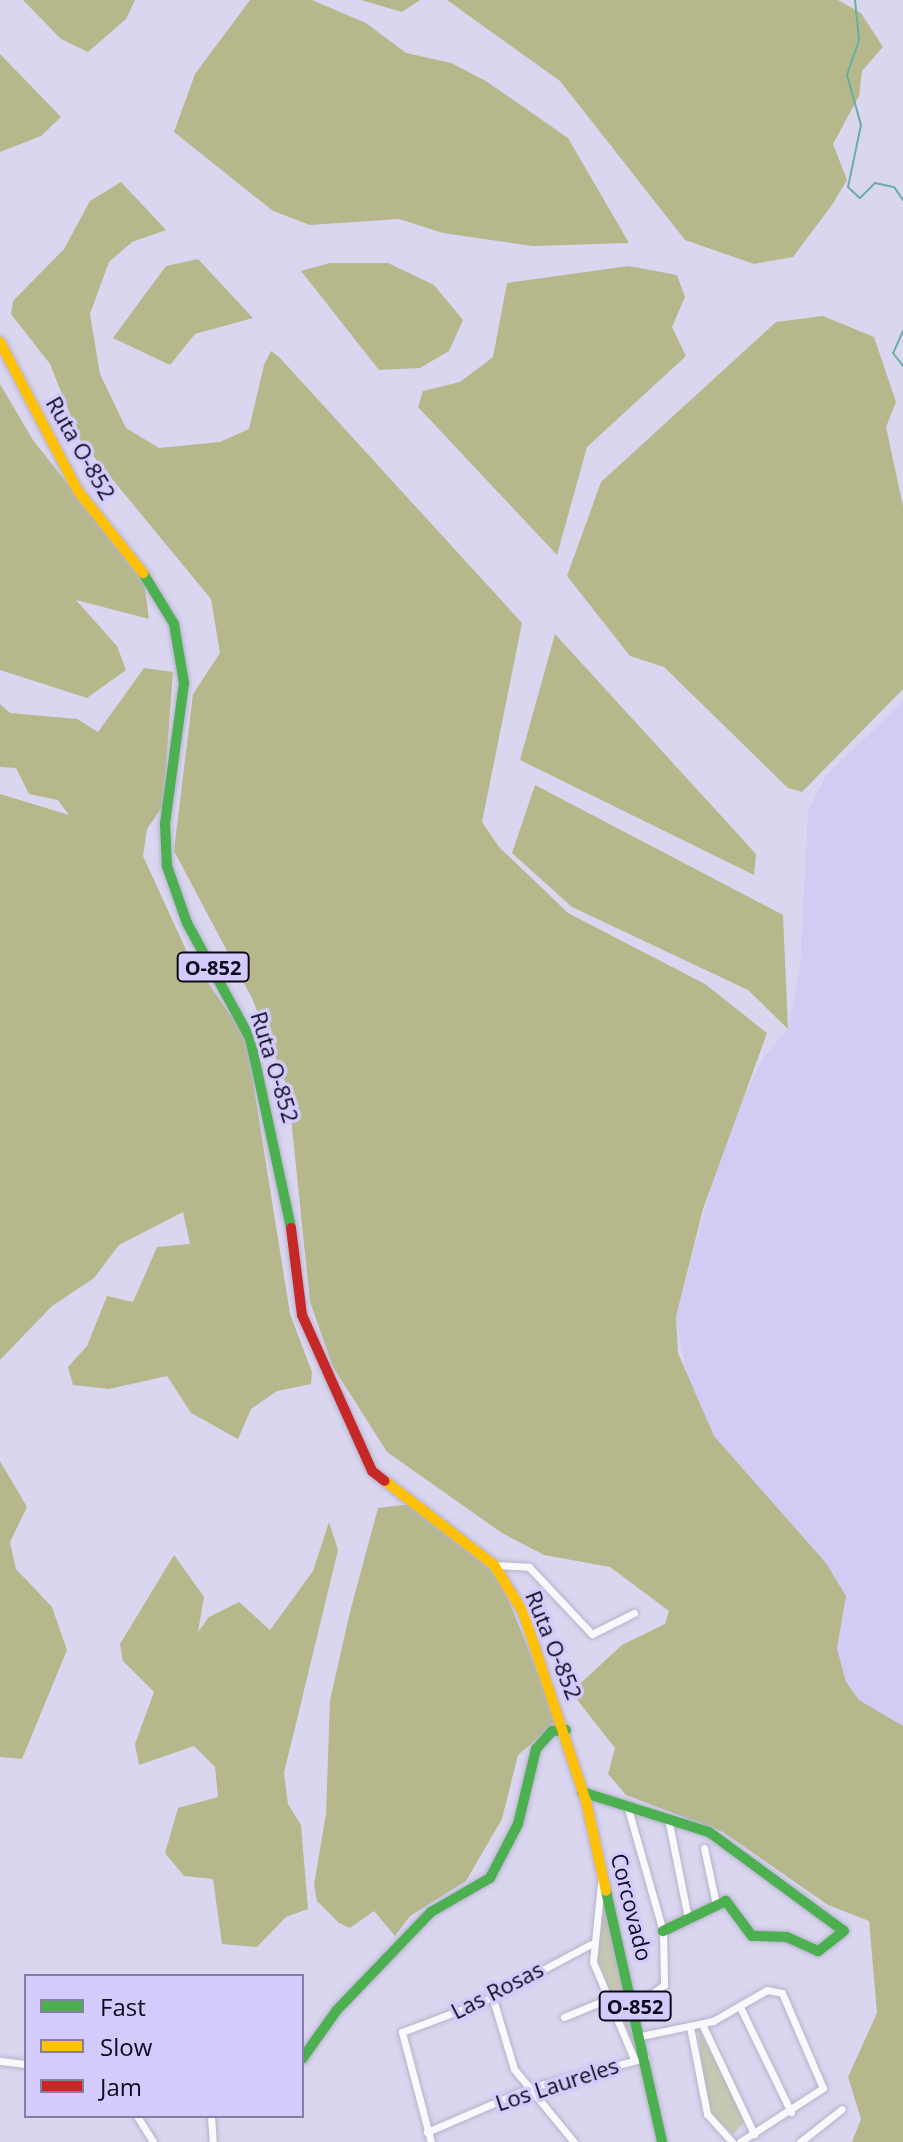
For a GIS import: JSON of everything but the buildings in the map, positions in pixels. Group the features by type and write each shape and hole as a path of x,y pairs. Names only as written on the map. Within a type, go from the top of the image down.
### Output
{"main road":[{"name":"Ruta O-852","path":"0,342 78,491 155,588 178,638 184,683 165,824 167,866 187,923 250,1038 285,1174 294,1285 312,1342 372,1471 494,1565 523,1612 566,1730"},
{"name":"Corcovado","path":"566,1730 635,2006 641,2036 639,2059 662,2142"},
{"path":"304,2056 337,2010 381,1972 431,1912 490,1878 518,1824 536,1749 552,1731 566,1730"},
{"path":"582,1792 709,1832 844,1931 815,1951 787,1937 752,1936 727,1902 716,1904 663,1931"}],"street":[{"path":"494,1565 529,1567 592,1634 634,1613"},
{"path":"626,1804 663,1931 664,1985 635,2006"},
{"path":"668,1818 688,1918"},
{"path":"704,1848 716,1904"},
{"path":"603,1871 591,1944 608,1999 639,2059"},
{"name":"Las Rosas","path":"427,2132 402,2032 492,1996 591,1944"},
{"path":"641,2036 702,2024 740,2007 767,1990 780,1991 822,2076 820,2093 740,2142"},
{"path":"492,1996 510,2060 574,2142"},
{"path":"564,2017 608,1999"},
{"path":"740,2007 791,2112"},
{"path":"702,2024 754,2134"},
{"path":"690,2027 707,2114 732,2142"},
{"name":"Los Laureles","path":"427,2132 529,2088 639,2059"},
{"path":"0,2061 24,2064"},
{"path":"800,2142 842,2109"},
{"path":"138,2118 153,2142"},
{"path":"211,2118 213,2142"},
{"path":"427,2132 431,2142"}],"shaded area":[{"path":"903,701 903,1726 859,1700 846,1682 837,1648 846,1596 826,1563 714,1436 689,1388 676,1317 725,1136 763,1058 788,1029 800,968 808,811 825,777"}],"green space":[{"path":"23,0 135,0 126,19 88,52 61,39"},
{"path":"250,0 312,0 366,23 406,53 451,63 486,81 568,138 629,243 533,246 443,233 399,219 310,225 273,211 174,132 195,74"},
{"path":"361,0 420,0 402,12"},
{"path":"447,0 838,0 861,13 883,47 862,71 859,96 833,144 847,180 793,257 754,264 685,240 560,81"},
{"path":"0,54 61,117 41,136 0,152"},
{"path":"121,182 166,230 132,242 109,262 90,314 100,374 126,428 159,448 220,442 249,429 264,365 271,351 280,358 522,623 482,822 499,847 568,913 705,984 767,1033 703,1209 676,1317 678,1353 714,1436 826,1563 846,1596 837,1648 846,1682 859,1700 903,1726 903,2142 852,2142 861,2119 848,2077 877,2013 869,1921 828,1905 723,1832 626,1795 608,1774 615,1748 571,1692 622,1645 665,1624 669,1611 610,1567 544,1555 502,1533 387,1452 333,1367 310,1302 288,1089 252,998 174,851 193,694 220,653 211,599 80,440 50,364 11,314 13,301 64,249 90,201"},
{"path":"198,259 253,318 195,334 170,365 113,338 166,266"},
{"path":"330,263 388,263 434,285 463,320 449,351 420,368 379,370 301,271"},
{"path":"629,266 677,275 685,297 672,327 686,356 587,447 557,555 418,407 423,391 460,382 493,357 507,283"},
{"path":"823,316 874,337 896,402 886,427 903,506 903,689 802,792 788,788 664,667 630,656 567,576 601,482 776,322"},
{"path":"0,384 33,440 144,581 149,619 76,600 117,646 126,670 87,698 0,670"},
{"path":"555,634 756,854 754,875 520,760"},
{"path":"144,668 173,672 163,806 147,829 143,856 187,952 246,1038 290,1314 312,1372 311,1384 277,1391 251,1409 238,1439 191,1413 167,1376 109,1389 73,1385 68,1367 87,1346 107,1296 133,1302 157,1247 190,1244 183,1212 119,1245 94,1278 52,1306 0,1360 0,794 69,815 58,800 29,794 16,768 0,767 0,704 10,713 77,719 98,732"},
{"path":"535,785 783,915 788,1029 748,990 572,907 512,853"},
{"path":"0,1461 27,1507 10,1542 16,1569 52,1607 67,1650 22,1759 0,1757"},
{"path":"411,1504 475,1548 500,1579 558,1722 518,1755 502,1819 466,1881 410,1916 395,1936 374,1911 350,1928 339,1923 317,1901 314,1885 326,1814 330,1700 350,1612 378,1508"},
{"path":"329,1522 338,1550 284,1773 288,1804 301,1825 308,1909 286,1917 257,1947 222,1944 213,1879 184,1876 165,1853 178,1808 218,1797 215,1767 194,1746 139,1765 135,1744 154,1692 123,1661 120,1644 174,1555 204,1597 198,1632 209,1617 239,1602 270,1630 313,1571"},
{"path":"602,1895 635,2047 594,1953"},
{"path":"698,2028 745,2121 733,2134 707,2110"}],"waterway":[{"path":"855,0 859,40 847,75 861,125 848,187 860,198 875,183 894,187 903,200"},
{"path":"903,331 893,353 903,366"}],"traffic: fast":[{"path":"143,573 174,624 184,683 165,824 167,866 187,923 250,1038 291,1228"},
{"path":"304,2056 337,2010 431,1912 490,1878 518,1824 536,1749 552,1731 566,1730"},
{"path":"582,1792 709,1832 844,1931 818,1951 787,1937 752,1936 726,1901 663,1931"},
{"path":"606,1891 662,2142"}],"traffic: slow":[{"path":"0,342 78,491 143,573"},
{"path":"385,1481 494,1565 523,1612 586,1801 606,1891"}],"traffic: jam":[{"path":"291,1228 302,1315 372,1471 385,1481"}]}
